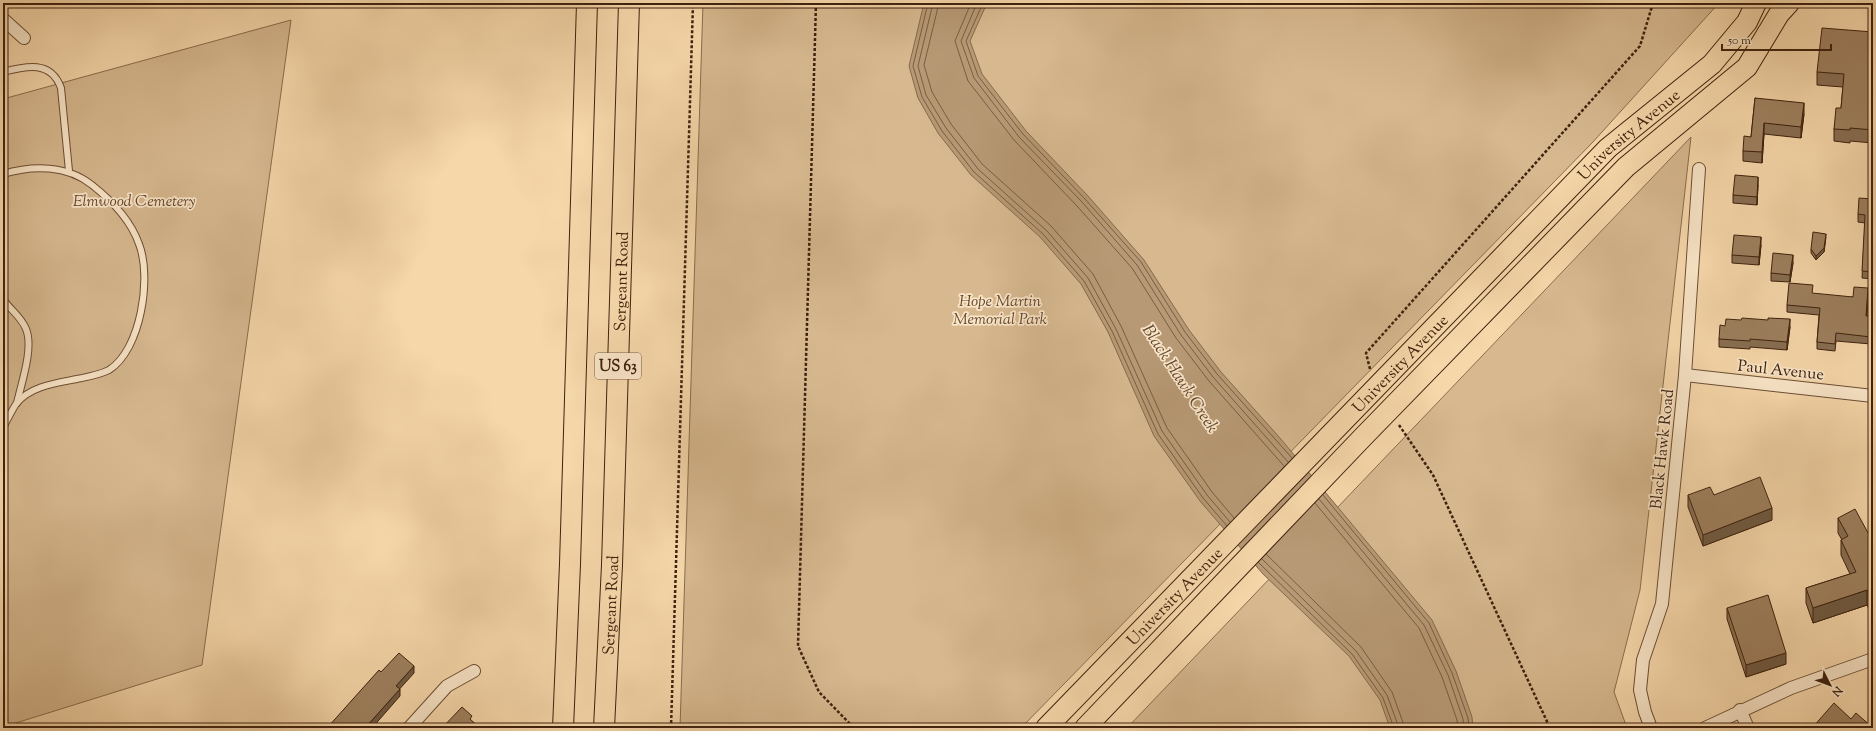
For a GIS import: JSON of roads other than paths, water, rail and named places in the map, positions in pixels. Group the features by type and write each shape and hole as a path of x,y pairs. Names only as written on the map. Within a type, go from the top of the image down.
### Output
{"main road":[{"name":"US 63","path":"563,728 571,556 587,3"},
{"name":"Sergeant Road","path":"604,728 612,565 629,3"},
{"name":"University Avenue","path":"1046,728 1608,148 1712,64 1747,22 1756,3"},
{"name":"University Avenue","path":"1085,728 1215,594 1363,437 1626,167 1747,67 1779,14 1789,3"}],"street":[{"path":"3,19 24,38"},
{"name":"Black Hawk Road","path":"1652,728 1645,712 1640,690 1643,660 1662,604 1685,375 1699,169"},
{"name":"Paul Avenue","path":"1685,375 1873,396"},
{"path":"1705,728 1740,710 1791,688 1873,659"},
{"path":"408,728 446,686 474,671"},
{"path":"1740,710 1748,728"}],"lane":[{"path":"3,72 21,68 38,67 48,70 57,78 61,88 68,171"},
{"path":"3,174 28,169 50,168 68,171 84,179 114,206 128,224 139,244 144,262 145,275 142,307 135,333 120,360 109,370 94,376 45,386 30,393 17,403"},
{"path":"3,299 18,314 27,330 28,350 17,403 3,428"}],"water":[{"name":"Black Hawk Creek","path":"924,3 987,3 970,41 982,74 1026,131 1088,196 1144,260 1189,330 1221,372 1280,438 1432,620 1456,671 1472,717 1473,728 1390,728 1380,700 1349,656 1263,574 1200,501 1154,436 1108,332 1081,284 1040,237 971,175 938,133 918,98 909,66"}],"park label":[{"name":"Elmwood Cemetery","path":"134,200"},
{"name":"Hope Martin Memorial Park","path":"1000,309"}]}
